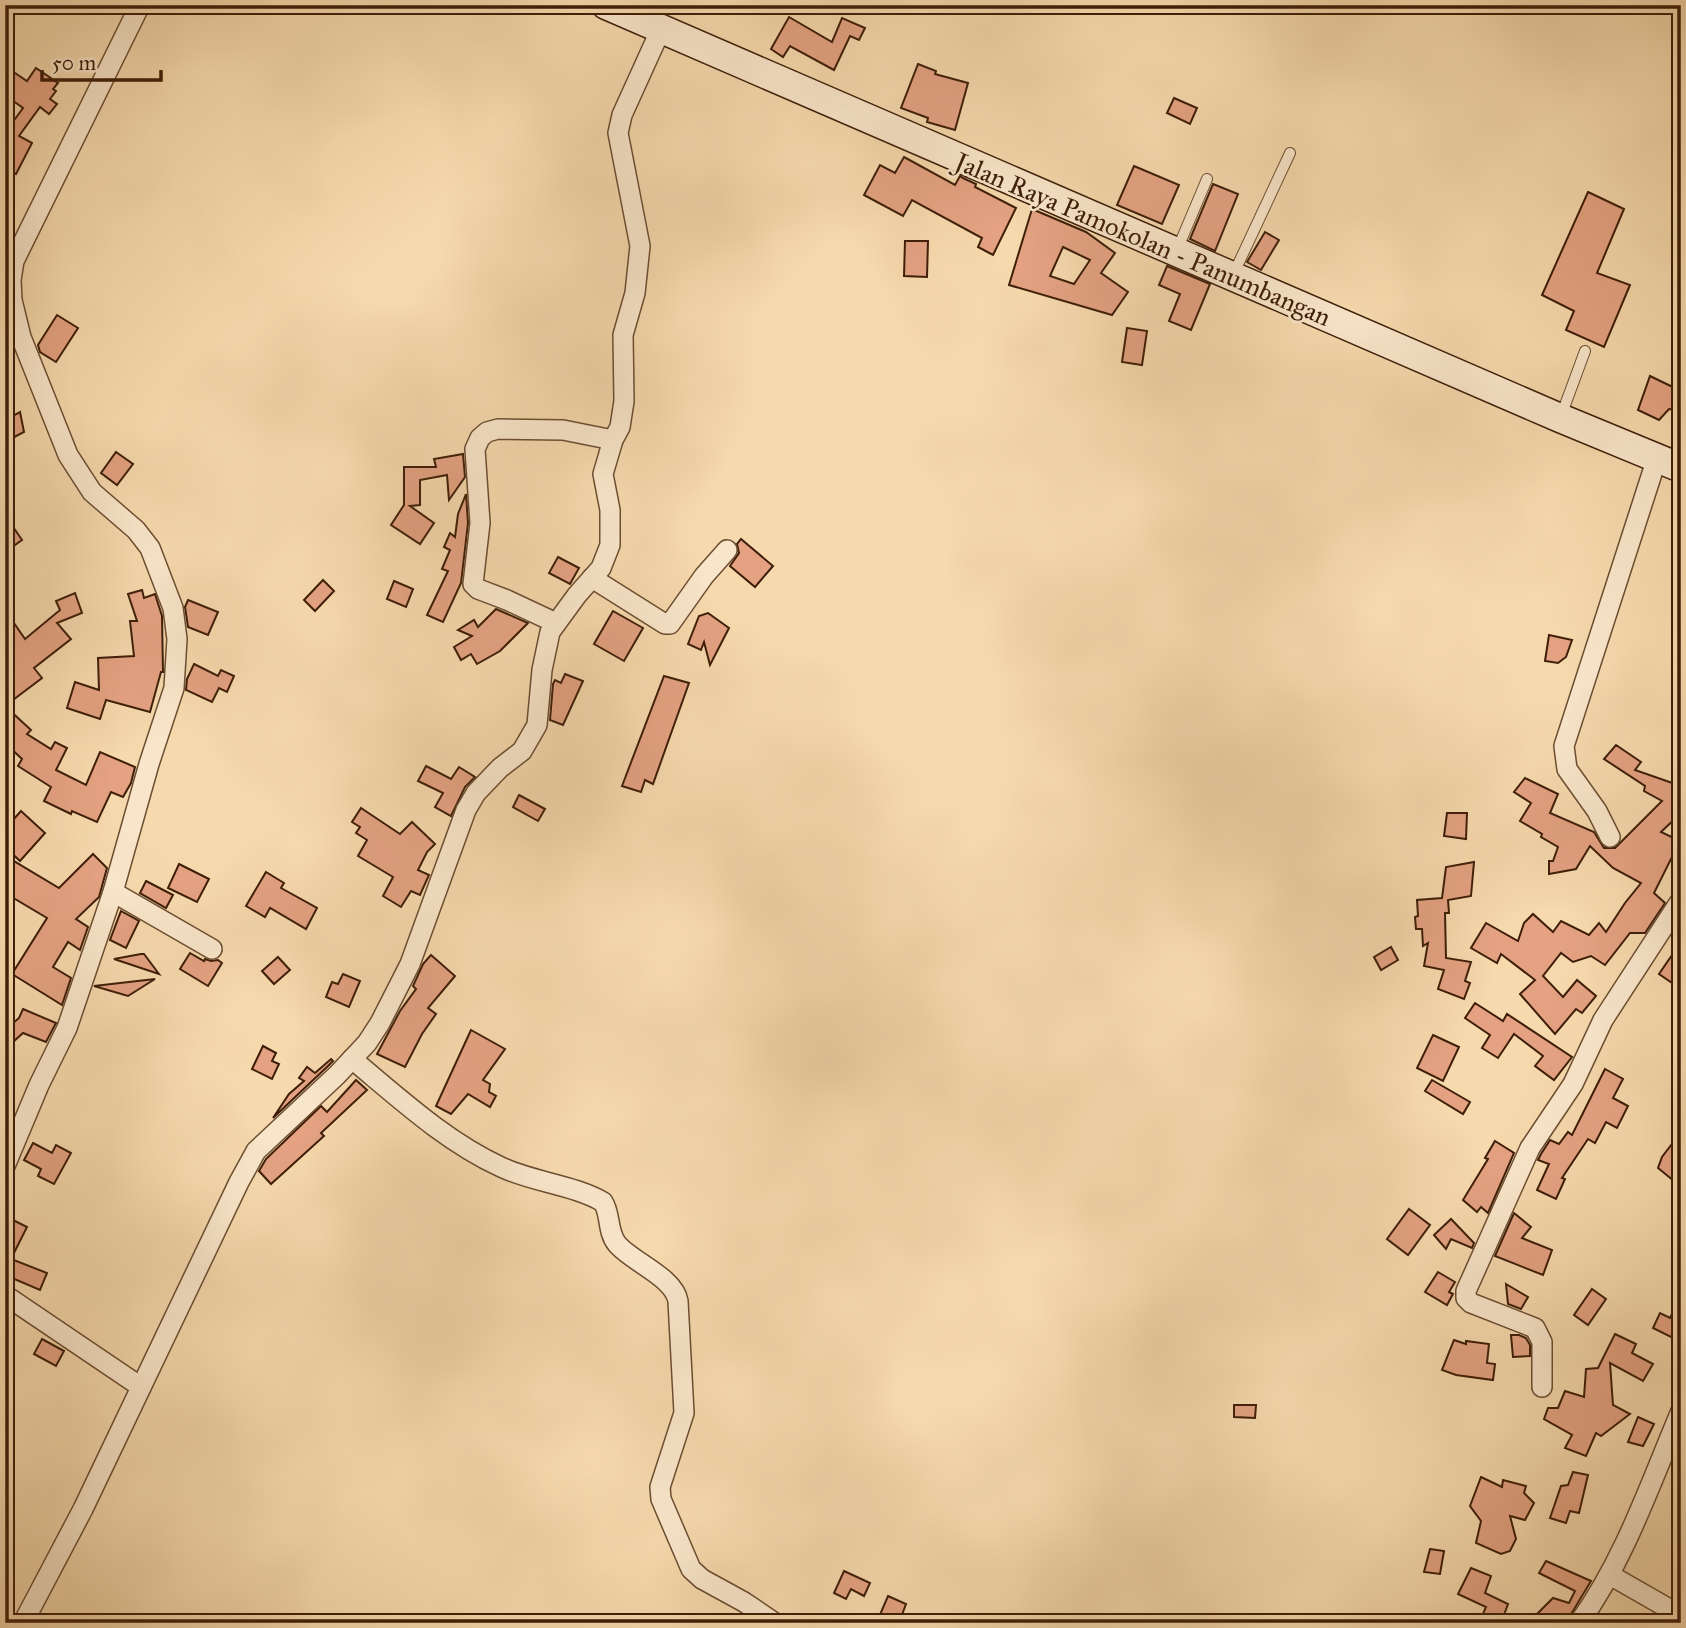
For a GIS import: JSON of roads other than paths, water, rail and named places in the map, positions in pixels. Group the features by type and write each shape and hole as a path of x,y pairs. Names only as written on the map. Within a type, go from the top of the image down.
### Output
{"main road":[{"name":"Jalan Raya Pamokolan - Panumbangan","path":"606,5 1175,253 1669,463"}],"street":[{"path":"5,1166 67,1028 113,892 149,764 174,688 177,639 173,608 150,548 136,530 92,492 68,455 21,337 12,300 11,281 14,261 26,233 140,5"},
{"path":"23,1623 83,1509 256,1151 352,1059 380,1023 410,964 466,810 500,768 522,751 537,725 542,670 551,632 601,568 610,545 610,510 603,474 613,440 620,427 624,401 623,335 635,293 640,246 618,134 622,115 660,30"},
{"path":"556,623 478,589 473,584 481,523 475,449 480,438 487,432 498,429 563,430 613,440"},
{"path":"1611,837 1597,810 1567,769 1564,746 1669,463"},
{"path":"592,578 643,612 670,624 704,576 727,550"},
{"path":"113,892 212,949"},
{"path":"1542,1387 1542,1342 1535,1328 1471,1303 1466,1298 1466,1291 1530,1148 1573,1084 1603,1020 1681,900"},
{"path":"352,1059 450,1138 472,1152 511,1172 603,1202 612,1235 618,1246 673,1288 678,1301 684,1413 660,1487 661,1499 691,1569 702,1579 775,1623"},
{"path":"5,1295 141,1387"},
{"path":"1579,1623 1602,1592 1628,1539 1681,1411"},
{"path":"1610,1575 1678,1614"}],"lane":[{"path":"1232,277 1290,153"},
{"path":"1175,253 1207,179"},
{"path":"1560,418 1585,351"}]}
